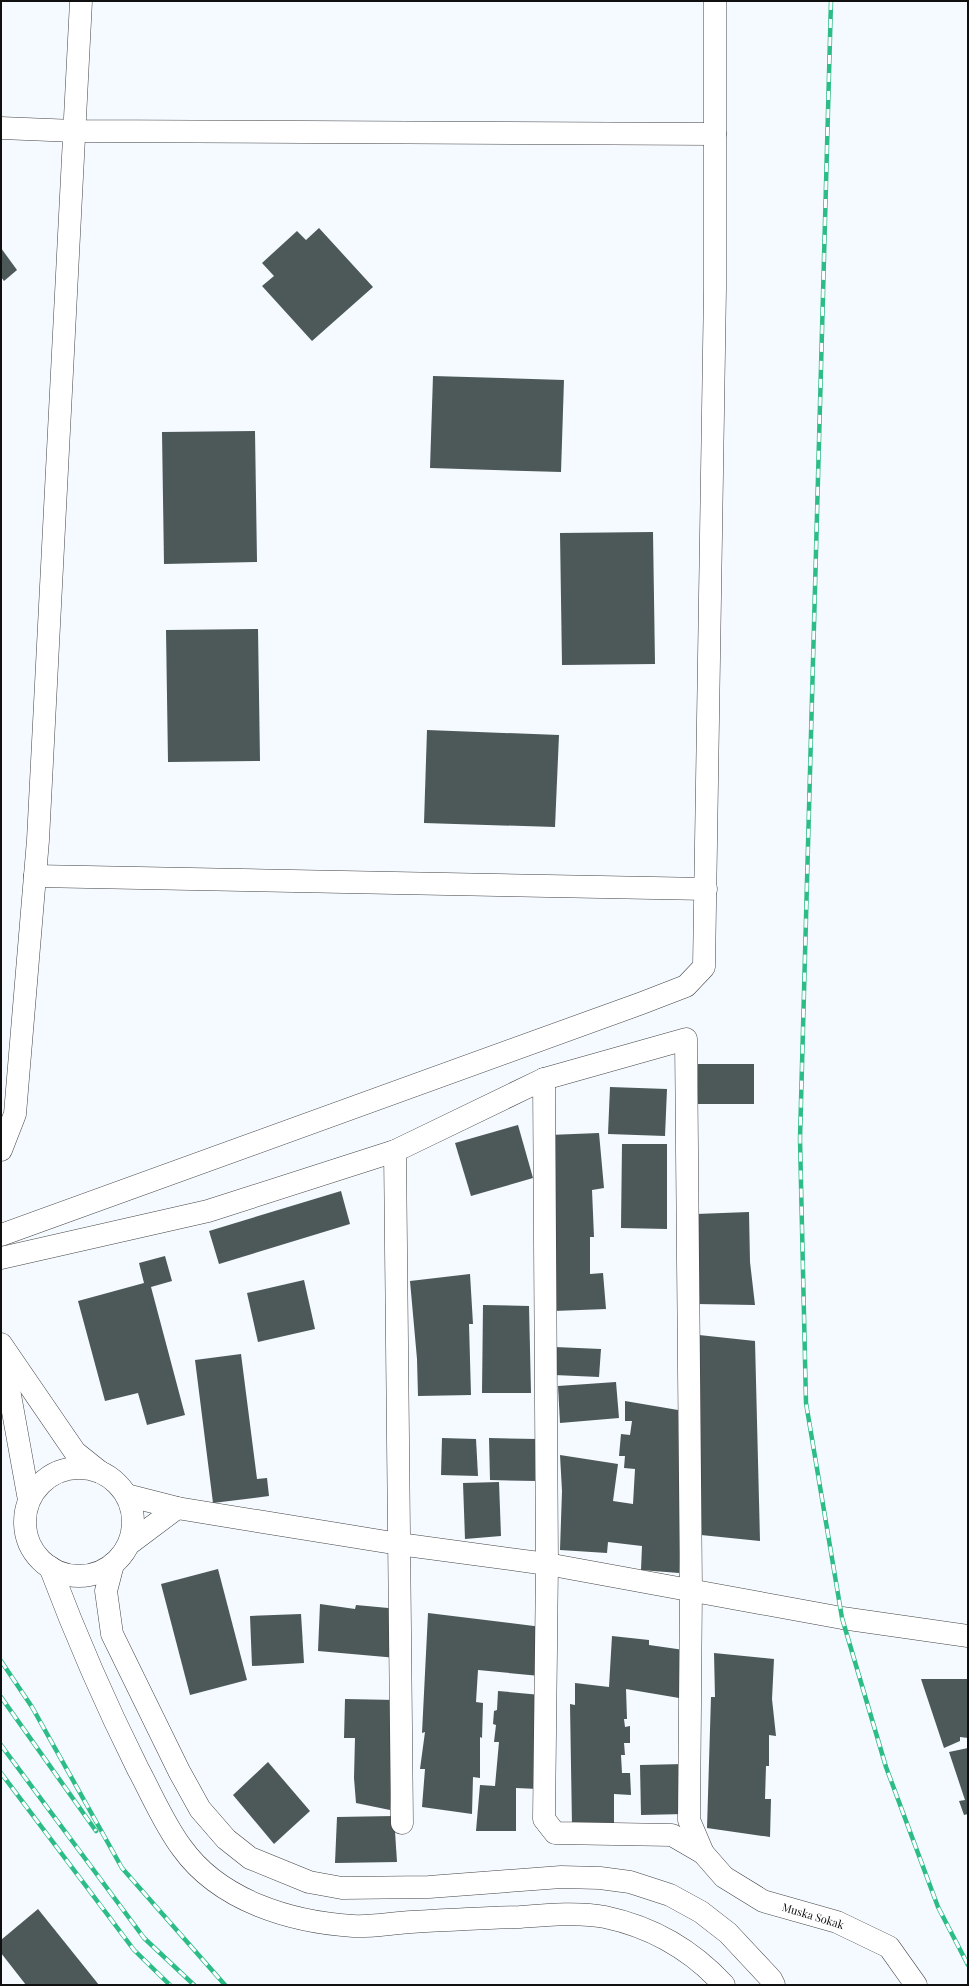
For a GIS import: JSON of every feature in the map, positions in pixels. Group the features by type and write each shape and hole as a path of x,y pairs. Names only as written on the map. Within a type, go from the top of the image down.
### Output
{"street":[{"path":"1,1150 15,1114 35,876 81,1"},
{"path":"1,1235 686,986 704,967 715,288 715,1"},
{"path":"1,128 75,131 715,134"},
{"path":"35,876 706,889"},
{"path":"1,1258 208,1211 395,1151 544,1079 686,1039 691,1589 689,1820 703,1853"},
{"path":"544,1079 547,1564 544,1819 555,1832 672,1835 703,1853"},
{"path":"395,1151 402,1823"},
{"path":"1,1344 75,1452 115,1482 126,1495 132,1510 133,1527 129,1544"},
{"path":"1,1348 29,1500"},
{"path":"101,1473 84,1468 67,1469 52,1476 38,1486 29,1500 25,1517 26,1534 32,1550 50,1567 74,1575 90,1575 113,1564 129,1544 177,1508"},
{"path":"126,1495 177,1508 399,1544 547,1564 691,1589 842,1618 968,1636"},
{"path":"113,1564 106,1591 112,1634 179,1771 200,1809 226,1839 250,1858 309,1882 342,1888 429,1887 561,1877 600,1878 630,1882 670,1895 701,1912 728,1932 771,1979 774,1985"},
{"path":"50,1567 73,1627 109,1712 156,1804 182,1849 204,1871 224,1887 277,1913 314,1921 354,1926 554,1915 603,1917 641,1927 675,1944 707,1966 724,1985"},
{"name":"Muska Sokak","path":"703,1853 724,1876 763,1901 837,1922 889,1947 916,1985"}],"building":[{"path":"319,228 373,287 312,341 262,286 274,276 262,263 297,231 306,240"},
{"path":"1,248 17,270 4,281 1,277"},
{"path":"433,376 564,380 561,472 430,468"},
{"path":"255,431 257,562 164,564 162,432"},
{"path":"653,532 655,664 562,665 560,533"},
{"path":"258,629 260,761 168,762 166,630"},
{"path":"427,730 559,735 555,827 424,823"},
{"path":"698,1064 754,1064 754,1104 698,1104"},
{"path":"610,1087 667,1089 665,1136 608,1134"},
{"path":"518,1125 533,1178 471,1196 455,1143"},
{"path":"599,1133 604,1188 592,1190 594,1237 590,1237 590,1274 603,1273 606,1309 554,1311 549,1135"},
{"path":"622,1144 667,1144 667,1229 621,1228"},
{"path":"341,1191 350,1224 219,1264 209,1231"},
{"path":"749,1212 750,1262 755,1305 697,1304 696,1214"},
{"path":"165,1256 172,1281 151,1287 185,1415 147,1425 138,1393 105,1401 78,1301 144,1283 139,1263"},
{"path":"470,1274 473,1324 469,1324 471,1395 418,1396 417,1359 410,1281"},
{"path":"304,1280 315,1329 258,1342 247,1293"},
{"path":"483,1305 529,1306 531,1393 482,1393"},
{"path":"699,1335 755,1341 760,1541 701,1535"},
{"path":"555,1347 601,1349 599,1377 554,1375"},
{"path":"241,1354 257,1479 267,1478 269,1496 213,1503 195,1360"},
{"path":"616,1382 619,1418 560,1423 558,1386"},
{"path":"625,1401 678,1410 682,1509 679,1573 641,1570 642,1546 608,1542 607,1553 560,1550 562,1491 560,1455 618,1464 613,1501 633,1504 635,1469 624,1468 625,1456 619,1456 621,1434 630,1435 632,1421 625,1421"},
{"path":"442,1438 476,1439 478,1476 441,1475"},
{"path":"489,1438 537,1439 537,1481 490,1480"},
{"path":"499,1482 501,1536 465,1539 463,1483"},
{"path":"218,1569 247,1680 190,1695 161,1584"},
{"path":"320,1604 355,1609 356,1605 399,1609 397,1658 318,1651"},
{"path":"428,1613 542,1627 540,1676 478,1670 476,1702 483,1703 482,1738 480,1737 480,1778 473,1777 472,1814 422,1807 425,1769 420,1769 425,1732 422,1733"},
{"path":"301,1614 304,1663 252,1666 250,1616"},
{"path":"612,1636 649,1640 649,1645 684,1650 685,1699 626,1689 627,1719 624,1719 625,1727 630,1726 630,1743 624,1743 625,1755 621,1755 622,1773 630,1773 631,1795 614,1794 614,1827 572,1826 570,1704 575,1705 575,1683 609,1687"},
{"path":"714,1653 774,1659 772,1699 776,1736 769,1735 769,1766 766,1766 765,1799 771,1799 770,1837 707,1828 711,1697 715,1697"},
{"path":"921,1679 968,1679 968,1738 960,1737 960,1741 944,1748"},
{"path":"498,1691 541,1695 538,1789 516,1788 516,1831 476,1831 480,1785 495,1786 499,1742 494,1742 496,1725 493,1724 494,1711 497,1710"},
{"path":"345,1699 396,1700 390,1810 356,1803 354,1778 355,1738 344,1738"},
{"path":"968,1748 968,1814 964,1815 959,1801 965,1800 949,1752"},
{"path":"268,1762 310,1811 274,1844 233,1795"},
{"path":"684,1764 685,1814 641,1815 640,1765"},
{"path":"394,1816 397,1862 335,1863 337,1817"},
{"path":"38,1909 99,1985 26,1985 1,1953 1,1940"}],"railway":[{"path":"831,1 800,1139 806,1403 842,1618 886,1767 938,1907 968,1965"},
{"path":"1,1661 32,1707 122,1868 225,1985"},
{"path":"1,1697 96,1831"},
{"path":"1,1745 144,1938 194,1985"},
{"path":"1,1773 134,1950 170,1985"}]}
